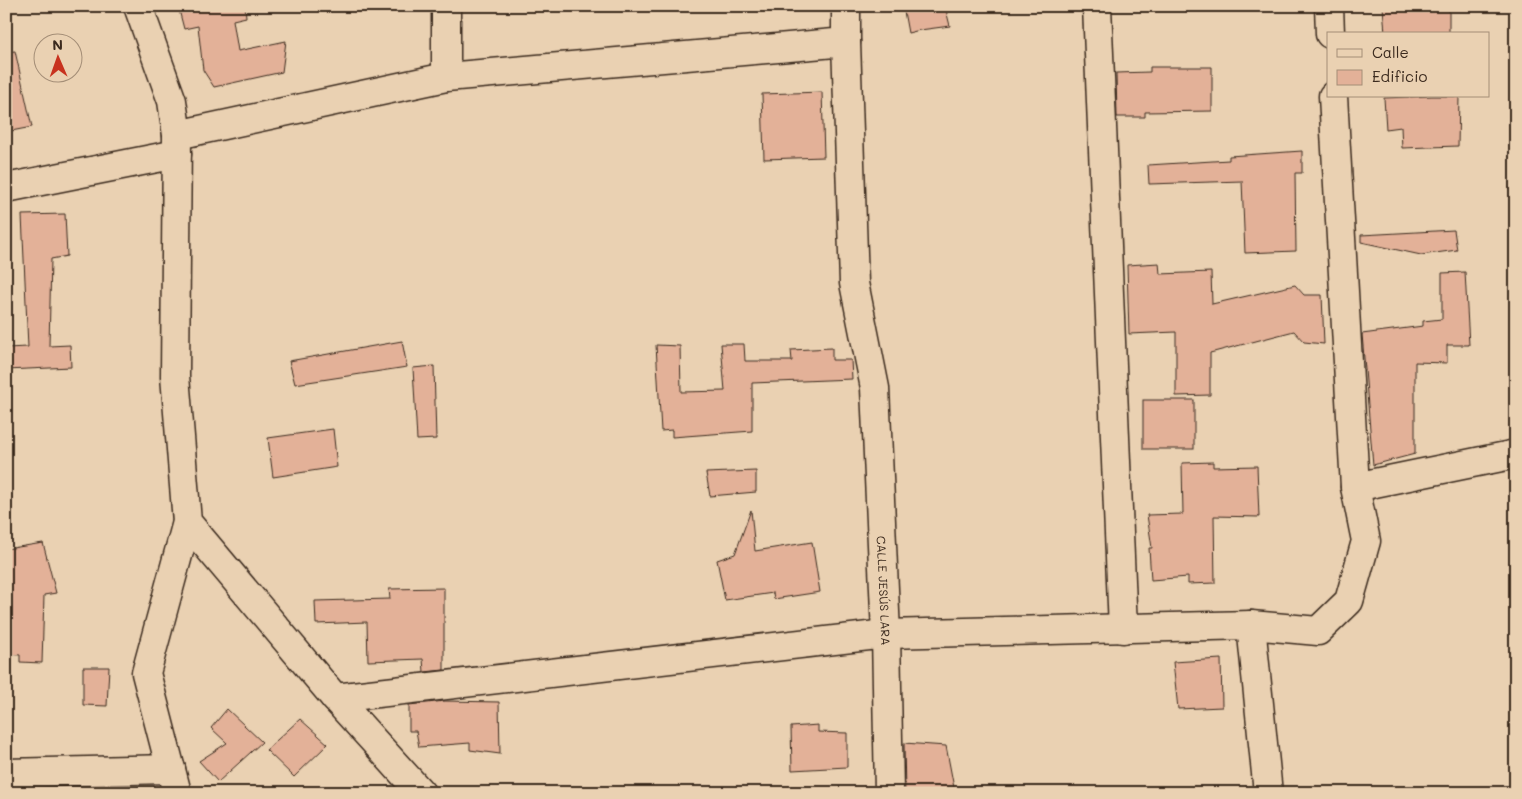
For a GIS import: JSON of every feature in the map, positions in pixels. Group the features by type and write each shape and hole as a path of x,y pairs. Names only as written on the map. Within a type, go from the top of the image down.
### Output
{"street":[{"path":"6,773 174,781 146,673 187,522 175,376 177,144 172,101 138,6"},
{"path":"446,6 446,77"},
{"name":"CALLE JESÚS LARA","path":"846,6 854,283 875,388 886,634 889,793"},
{"path":"1097,6 1123,629"},
{"path":"1329,6 1330,32"},
{"path":"6,188 446,77 846,42"},
{"path":"335,698 886,634 1250,625 1318,631 1350,601 1366,541 1355,487 1334,98"},
{"path":"1355,487 1516,454"},
{"path":"187,522 335,698 421,793"},
{"path":"1250,625 1268,793"}],"building":[{"path":"178,6 245,6 246,17 233,20 238,51 286,41 282,72 214,87 203,70 198,26 184,29"},
{"path":"903,6 945,6 950,26 908,33"},
{"path":"1383,6 1449,6 1449,32 1385,32"},
{"path":"15,51 32,127 6,132 6,52"},
{"path":"1150,67 1212,67 1212,111 1145,112 1145,117 1117,117 1116,73 1150,72"},
{"path":"822,92 824,157 764,159 762,94"},
{"path":"1384,98 1459,98 1458,146 1402,148 1401,127 1386,129"},
{"path":"1302,151 1302,173 1295,173 1296,251 1245,253 1242,181 1149,184 1148,165 1229,160 1229,156"},
{"path":"65,214 67,256 51,259 49,346 70,345 71,367 6,370 6,348 28,347 22,215"},
{"path":"1454,230 1457,250 1421,255 1361,242 1361,235"},
{"path":"1159,263 1160,274 1211,272 1212,304 1295,285 1304,295 1322,295 1324,344 1304,342 1294,331 1210,353 1210,395 1176,396 1176,332 1129,334 1127,265"},
{"path":"1465,272 1469,345 1447,345 1447,363 1415,362 1415,454 1373,465 1362,334 1423,326 1423,321 1442,319 1442,273"},
{"path":"402,341 407,367 295,384 289,361"},
{"path":"721,344 744,344 745,361 792,361 791,350 832,348 832,360 851,360 852,379 752,383 752,431 672,437 672,430 661,431 656,345 680,346 681,392 725,391"},
{"path":"434,366 436,439 417,440 413,368"},
{"path":"1143,400 1194,400 1194,449 1143,449"},
{"path":"333,429 337,467 273,477 268,438"},
{"path":"1213,462 1213,467 1257,466 1259,517 1214,516 1215,583 1188,584 1188,577 1151,580 1149,548 1152,548 1147,515 1183,514 1182,463"},
{"path":"756,471 756,492 710,496 706,473"},
{"path":"751,510 755,551 812,542 820,592 774,599 773,593 725,600 717,560 735,554"},
{"path":"43,543 56,593 44,595 42,663 20,662 20,655 6,654 6,549"},
{"path":"444,588 444,670 424,672 423,659 368,661 367,622 316,624 315,601 390,599 389,589"},
{"path":"1221,659 1222,707 1178,709 1173,662"},
{"path":"83,667 109,667 107,706 83,705"},
{"path":"445,701 499,702 500,754 470,750 470,743 419,747 416,731 409,731 409,705"},
{"path":"227,709 262,742 218,782 199,761 227,743 211,728"},
{"path":"300,719 328,744 294,777 266,750"},
{"path":"818,725 818,732 847,733 847,767 792,770 791,727"},
{"path":"904,743 946,746 955,793 905,793"}]}
